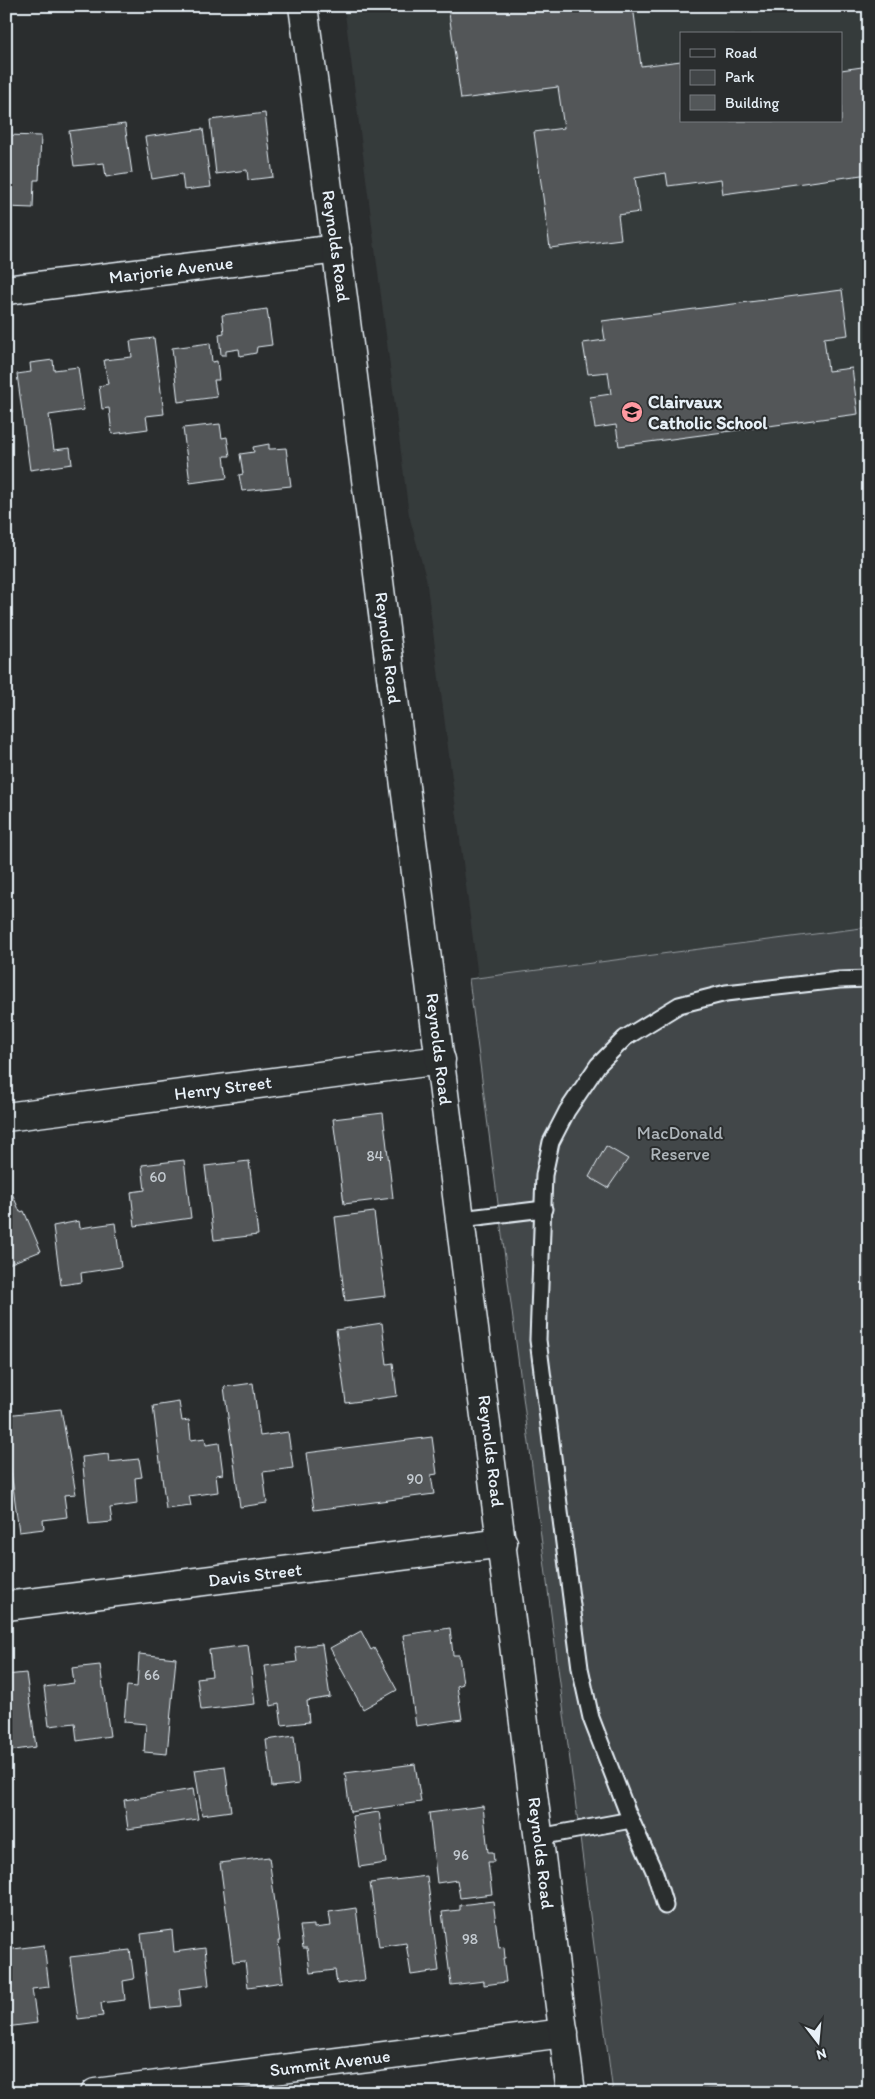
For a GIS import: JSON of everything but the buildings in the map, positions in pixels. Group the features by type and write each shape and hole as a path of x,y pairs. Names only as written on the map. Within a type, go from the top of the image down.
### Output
{"street":[{"name":"Reynolds Road","path":"303,6 441,1060 572,2093"},
{"name":"Marjorie Avenue","path":"6,290 336,249"},
{"name":"Henry Street","path":"6,1117 441,1060"},
{"name":"Davis Street","path":"6,1606 503,1544"},
{"name":"Summit Avenue","path":"95,2093 564,2032"}],"lane":[{"path":"666,1906 592,1718 580,1668 539,1349 544,1175 551,1142 567,1111 598,1065 625,1038 678,1005 726,993 839,980 869,979"},
{"path":"461,1219 544,1209"},
{"path":"539,1837 631,1820"}],"shaded area":[{"name":"Clairvaux Catholic School","path":"344,6 869,6 869,927 478,978 426,578 409,515"}],"green space":[{"name":"MacDonald Reserve","path":"869,927 869,2093 613,2093 469,979"}],"place":[{"name":"Clairvaux Catholic School","path":"632,412"}]}
